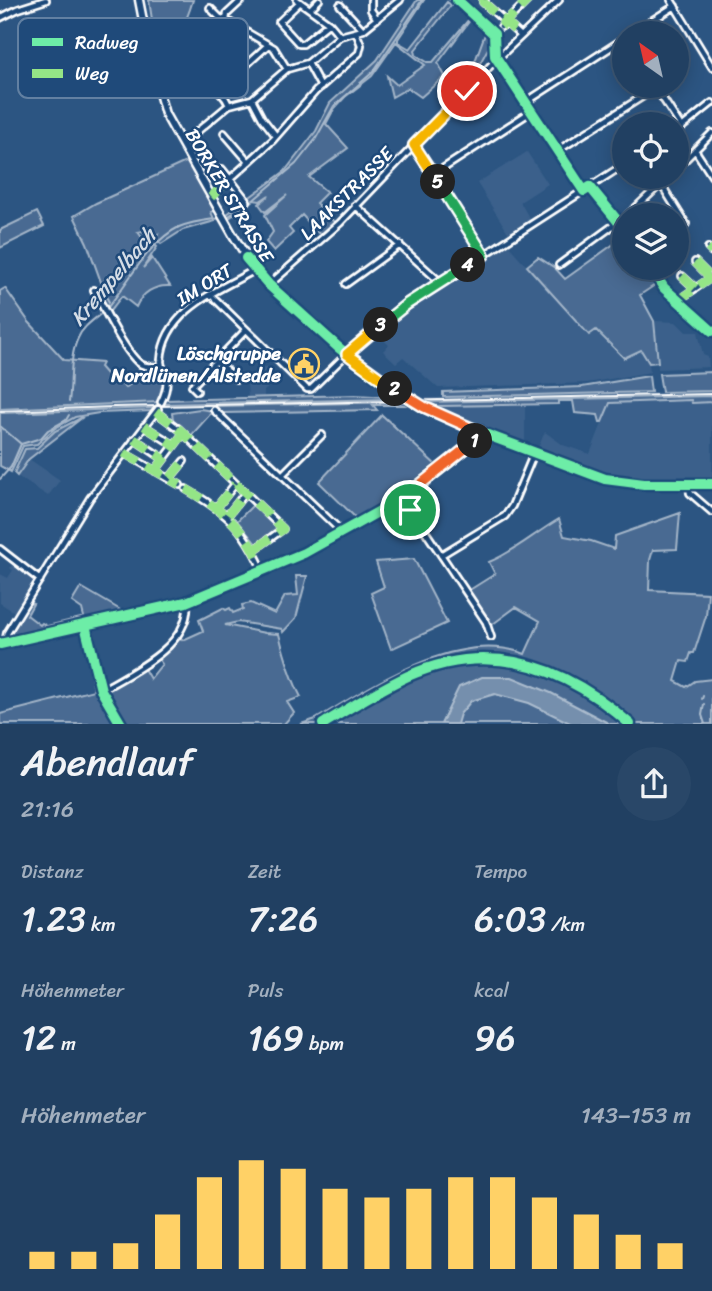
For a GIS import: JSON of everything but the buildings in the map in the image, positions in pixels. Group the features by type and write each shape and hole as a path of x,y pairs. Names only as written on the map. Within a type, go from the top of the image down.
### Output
{"main road":[{"name":"BORKER STRASSE","path":"139,0 143,18"},
{"name":"BORKER STRASSE","path":"159,98 181,145 255,270 347,354 418,403 480,432 605,479 644,484 712,484"}],"street":[{"path":"0,18 46,0"},
{"path":"310,9 319,0"},
{"path":"371,0 371,10 377,19"},
{"path":"181,145 229,105 252,99 287,69 308,63 340,36 363,30 400,0"},
{"path":"485,0 483,2 521,36"},
{"path":"501,27 528,0"},
{"name":"LAAKSTRASSE","path":"270,285 340,223 497,59 559,0"},
{"path":"671,0 712,67"},
{"path":"227,18 239,1"},
{"path":"329,23 303,44 299,44 279,22 299,1 329,23 340,36"},
{"path":"340,5 363,30"},
{"path":"651,21 675,6"},
{"path":"210,8 220,18"},
{"path":"230,179 276,136 321,87 359,53 361,45 356,32"},
{"path":"248,33 277,51 287,69"},
{"path":"248,63 268,45"},
{"path":"526,102 612,46"},
{"path":"497,59 583,191"},
{"path":"308,63 321,87"},
{"path":"225,98 229,105"},
{"path":"557,151 638,98"},
{"path":"252,99 276,136"},
{"path":"689,122 712,103"},
{"path":"433,175 532,111"},
{"path":"224,133 249,162"},
{"path":"689,156 712,133"},
{"path":"414,145 484,255"},
{"path":"695,150 712,176"},
{"path":"222,169 247,201"},
{"path":"211,295 309,389 396,312 612,173"},
{"path":"590,187 612,214"},
{"path":"641,203 656,189"},
{"path":"355,205 440,282"},
{"path":"559,265 612,228"},
{"path":"346,284 400,245"},
{"path":"677,301 712,277 695,262"},
{"name":"IM ORT","path":"162,402 167,379 161,366 165,341 174,321 211,295 255,270"},
{"path":"658,280 677,301 712,331"},
{"path":"686,280 695,288"},
{"path":"94,289 123,342 138,362 144,366 161,366"},
{"path":"197,391 192,386 246,330"},
{"path":"216,361 236,379"},
{"path":"214,410 343,533"},
{"path":"3,643 90,498 157,411 283,529 254,550"},
{"path":"144,426 174,445"},
{"path":"3,643 187,601 318,547 403,498 474,443 480,432"},
{"path":"155,471 183,434"},
{"path":"283,474 322,435"},
{"path":"134,439 164,458"},
{"path":"441,555 505,516 512,506 534,452"},
{"path":"124,453 180,485"},
{"path":"170,478 184,461"},
{"path":"217,507 235,484"},
{"path":"689,484 690,493 712,512"},
{"path":"186,489 228,516 245,536 263,570"},
{"path":"228,516 245,493"},
{"path":"403,498 486,622 491,637"},
{"path":"0,549 40,580"},
{"path":"103,689 167,649 183,628 187,601"}],"shaded area":[{"path":"149,0 193,0 187,18 152,18"},
{"path":"417,0 424,0 398,42 410,49 447,2 451,5 415,50 416,55 427,62 433,62 470,18 450,0 456,0 492,34 493,39 478,67 474,64 486,31 471,19 438,63 445,76 421,97 408,88 392,97 387,76 397,85 425,65 396,42 372,76 345,97 326,124 348,148 309,177 327,192 316,203 334,222 320,235 302,215 289,228 293,233 274,251 266,242 273,232 265,215 287,195 265,212 259,204 269,195 260,201 254,200 229,218 227,214 285,171 316,131 330,103 377,60"},
{"path":"527,152 548,184 520,202 531,221 509,234 477,183"},
{"path":"190,160 219,210 211,212 215,221 183,230 161,244 156,239 158,234 149,240 143,231 138,232 148,246 153,243 157,247 143,268 152,258 170,286 149,291 136,307 122,296 110,311 97,289 102,285 74,216 96,203"},
{"path":"37,212 44,226 0,248 0,230"},
{"path":"508,245 588,335 596,329 641,350 649,363 650,372 587,383 438,388 403,357 396,363 383,351 389,345 375,332 387,321"},
{"path":"612,245 612,280 656,280 658,283 640,295 654,321 658,362 649,363 641,350 624,358 596,330 589,335 527,266 538,257 555,268 565,279"},
{"path":"5,288 29,322 64,360 102,363 100,367 107,375 112,371 125,388 139,378 146,367 163,372 159,402 0,409 0,291"},
{"path":"654,321 676,322 686,332 698,332 703,355 708,357 709,367 658,369"},
{"path":"266,366 274,375 265,384 269,387 264,391 264,397 248,398 247,383"},
{"path":"712,372 712,391 662,392 659,374"},
{"path":"649,376 651,392 443,397 443,392 582,387"},
{"path":"712,391 712,396 425,402 419,398"},
{"path":"355,395 391,399 163,404 165,400"},
{"path":"712,396 712,402 692,403 691,400 610,403 602,422 598,415 575,413 573,401 558,401 558,404 438,408 427,402"},
{"path":"401,399 406,402 160,408 163,404"},
{"path":"692,400 692,403 712,402 712,480 621,478 594,472 537,450 545,432 563,445 590,454 610,403"},
{"path":"159,402 155,408 0,413 0,410 13,408"},
{"path":"406,402 411,405 373,405 377,410 223,413 215,406"},
{"path":"525,404 525,444 438,408 439,406"},
{"path":"155,408 153,411 99,413 75,417 55,428 37,444 23,446 11,472 0,466 0,413"},
{"path":"200,409 213,411 190,437 174,425 172,413"},
{"path":"382,415 438,467 398,497 358,520 319,482"},
{"path":"83,417 29,459 17,476 14,473 25,449 37,448 55,431"},
{"path":"29,459 60,480 48,496 17,476"},
{"path":"253,505 278,527 256,544 237,521"},
{"path":"680,513 677,549 653,550 649,590 708,593 706,616 694,653 691,653 688,662 681,661 675,681 686,687 695,681 712,679 712,724 301,724 316,719 389,677 444,654 499,648 525,654 540,621 516,607 493,624 490,623 468,591 495,574 489,562 516,548 559,519 564,536 614,549 615,536"},
{"path":"414,559 447,623 391,649 371,593 384,587 376,562"},
{"path":"14,563 36,579 16,613 0,603 0,574 8,578"},
{"path":"296,576 307,576 296,618 283,632 282,629 238,622 225,625 279,634 301,697 287,702 294,713 284,724 122,724 104,690 143,667 150,679 162,664 157,657 171,649 180,637 183,640 203,631 199,620 223,608 230,608 233,613 243,609 242,605 251,603 275,614 285,596 298,595"},
{"path":"81,587 124,612 85,621 82,609 72,602"},
{"path":"28,603 33,604 27,615 40,625 42,623 47,626 81,618 83,621 12,639 9,634"},
{"path":"90,629 99,657 95,658 103,686 98,691 120,724 0,724 0,714 94,690 82,631"},
{"path":"482,677 512,677 551,693 610,724 572,724 529,703 495,694 471,701 460,714 457,724 441,724 459,687"}],"waterway":[{"name":"Krempelbach","path":"227,217 251,202 296,164 315,140 334,106 373,72 422,0"},
{"name":"Krempelbach","path":"69,402 73,353 84,329 108,307 158,242 179,227 221,218"},
{"path":"101,287 109,302"},
{"name":"Krempelbach","path":"21,444 41,438 69,415"},
{"path":"0,426 21,444 11,467 0,479"},
{"path":"704,704 702,715 705,724"}],"railway":[{"path":"0,411 712,394"}],"marked path":[{"path":"485,0 483,2 521,36"},
{"path":"501,27 528,0"},
{"path":"211,197 230,179"},
{"path":"708,248 712,252"},
{"path":"695,262 711,278"},
{"path":"677,301 712,277"},
{"path":"686,280 695,288"},
{"path":"156,412 179,429 283,529 254,550"},
{"path":"144,426 174,445"},
{"path":"155,471 183,434"},
{"path":"134,439 164,459"},
{"path":"124,453 180,485"},
{"path":"170,478 184,461"},
{"path":"217,507 235,484"},
{"path":"186,489 228,517 244,535 257,558"},
{"path":"228,515 245,493"}],"cycle path":[{"path":"457,0 494,34 495,56 584,191 590,187 612,214"},
{"path":"246,258 269,285 339,348 375,376 423,407 477,431 605,479 644,484 712,484"},
{"path":"659,280 664,288 712,331"},
{"path":"0,644 186,602 304,553 403,498 473,443 480,431"},
{"path":"85,625 101,690 121,724"},
{"path":"323,724 408,676 439,665 469,660 526,664 553,674 580,687 630,724"}],"place":[{"name":"Löschgruppe Nordlünen/Alstedde","path":"304,364"}],"route":[{"path":"410,510 403,498 474,443 480,432 424,407 375,376 347,354 396,312 484,255 414,145 467,91"}]}
